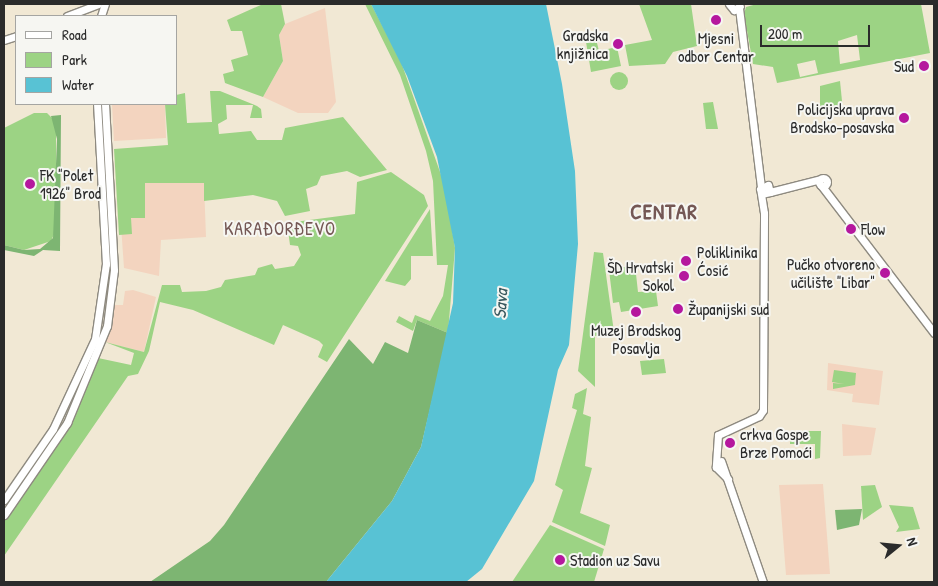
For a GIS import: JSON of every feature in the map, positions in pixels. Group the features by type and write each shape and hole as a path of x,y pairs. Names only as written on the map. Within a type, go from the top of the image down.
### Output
{"main road":[{"path":"70,15 93,5"},
{"path":"735,5 759,161 766,189 764,213 762,410 757,417 718,435 720,466 732,483 763,582"},
{"path":"79,12 88,15"},
{"path":"4,500 53,429 95,339 106,264 98,105"},
{"path":"4,515 67,423 107,326 114,270 105,105"},
{"path":"766,189 822,183 934,333"}],"shaded area":[{"path":"325,8 336,102 328,113 298,113 263,97 283,61 279,35 285,24"},
{"path":"112,105 165,105 166,138 114,141"},
{"path":"118,183 204,183 206,237 161,240 159,276 124,268"},
{"path":"133,290 156,297 144,352 105,342 113,305 123,305 125,291"},
{"path":"828,363 883,371 879,405 852,402 853,394 827,390"},
{"path":"842,424 876,428 871,455 843,456"},
{"path":"823,484 830,574 786,575 779,485"}],"green space":[{"path":"263,4 281,4 285,24 279,35 283,61 263,97 225,83 223,74 234,71 231,60 248,55 242,31 231,31 227,20"},
{"path":"365,4 371,4 400,59 445,186 455,248 448,333 417,320 413,331 396,322 399,316 412,323 415,315 430,321 443,296 448,265 437,265 433,181 426,151 400,75"},
{"path":"639,4 691,4 697,46 673,52 665,64 629,66 625,45 652,40"},
{"path":"757,4 921,4 930,53 777,83 773,67 753,64 744,14 746,7","holes":["857,35 860,60 840,64 838,41","815,60 818,73 800,77 797,64"]},
{"path":"595,35 599,51 617,47 621,66 591,72 585,36"},
{"path":"619,72 625,75 628,81 625,87 619,90 613,87 610,81 613,75"},
{"path":"840,81 843,111 820,116 820,86"},
{"path":"210,91 220,91 257,106 261,109 262,118 250,118 253,105 226,105 227,119 218,124 219,134 251,131 257,140 282,140 285,128 343,117 387,170 360,177 347,171 321,176 317,185 306,189 310,211 285,216 277,201 253,195 204,201 204,183 145,183 145,218 131,218 132,234 119,235 114,149 168,145 165,105 178,105 178,95 185,93 187,123 212,122"},
{"path":"713,102 718,129 706,129 703,103"},
{"name":"FK \"Polet 1926\" Brod","path":"34,113 47,113 56,122 56,230 51,241 24,250 4,245 4,128"},
{"path":"61,115 60,251 43,250 34,256 4,250 4,245 24,250 40,249 53,238 57,139 51,116"},
{"path":"391,172 424,195 428,206 327,362 318,357 323,345 319,341 283,325 274,345 193,310 160,302 149,351 138,374 128,376 4,556 4,518 61,437 98,358 131,365 134,353 105,342 144,352 162,285 180,285 182,292 206,291 221,287 225,280 255,275 258,268 272,264 275,269 294,266 301,255 298,246 290,245 287,223 355,214 357,182"},
{"path":"430,209 433,256 411,256 411,279 405,286 385,281"},
{"path":"594,252 603,253 614,332 595,336 595,387 578,371"},
{"path":"635,265 638,292 656,291 658,306 621,312 619,302 613,303 609,270"},
{"path":"417,320 448,333 421,447 392,501 326,582 150,582 210,541 224,525 349,339 373,364 385,342 408,353"},
{"path":"664,359 666,373 642,375 640,361"},
{"path":"834,370 856,373 855,385 833,389 833,383 844,384 832,382"},
{"path":"587,388 583,414 591,417 585,466 592,468 580,513 610,525 605,546 552,522 563,490 555,485 577,410 572,408 575,394"},
{"path":"790,431 821,431 820,458 815,459 815,444 790,444"},
{"path":"875,485 882,507 863,520 861,486"},
{"path":"889,505 913,507 920,529 896,532 899,527"},
{"path":"862,509 859,525 837,530 835,510"},
{"name":"Stadion uz Savu","path":"550,525 604,549 594,582 512,582"}],"water":[{"name":"Sava","path":"371,4 546,4 562,84 575,171 578,244 569,345 558,370 534,481 482,569 466,582 326,582 392,501 421,447 453,303 455,248 437,157 407,76"}],"place":[{"name":"Mjesni odbor Centar","path":"716,20"},
{"name":"Gradska knjižnica","path":"618,44"},
{"name":"Sud","path":"924,66"},
{"name":"Policijska uprava Brodsko-posavska","path":"904,118"},
{"name":"FK \"Polet 1926\" Brod","path":"30,184"},
{"name":"Flow","path":"851,229"},
{"name":"Poliklinika Ćosić","path":"686,261"},
{"name":"Pučko otvoreno učilište \"Libar\"","path":"885,273"},
{"name":"ŠD Hrvatski Sokol","path":"684,276"},
{"name":"Županijski sud","path":"678,309"},
{"name":"Muzej Brodskog Posavlja","path":"636,312"},
{"name":"crkva Gospe Brze Pomoći","path":"730,443"},
{"name":"Stadion uz Savu","path":"560,560"}],"district":[{"name":"CENTAR","path":"664,212"},
{"name":"KARAĐORĐEVO","path":"280,229"}]}
